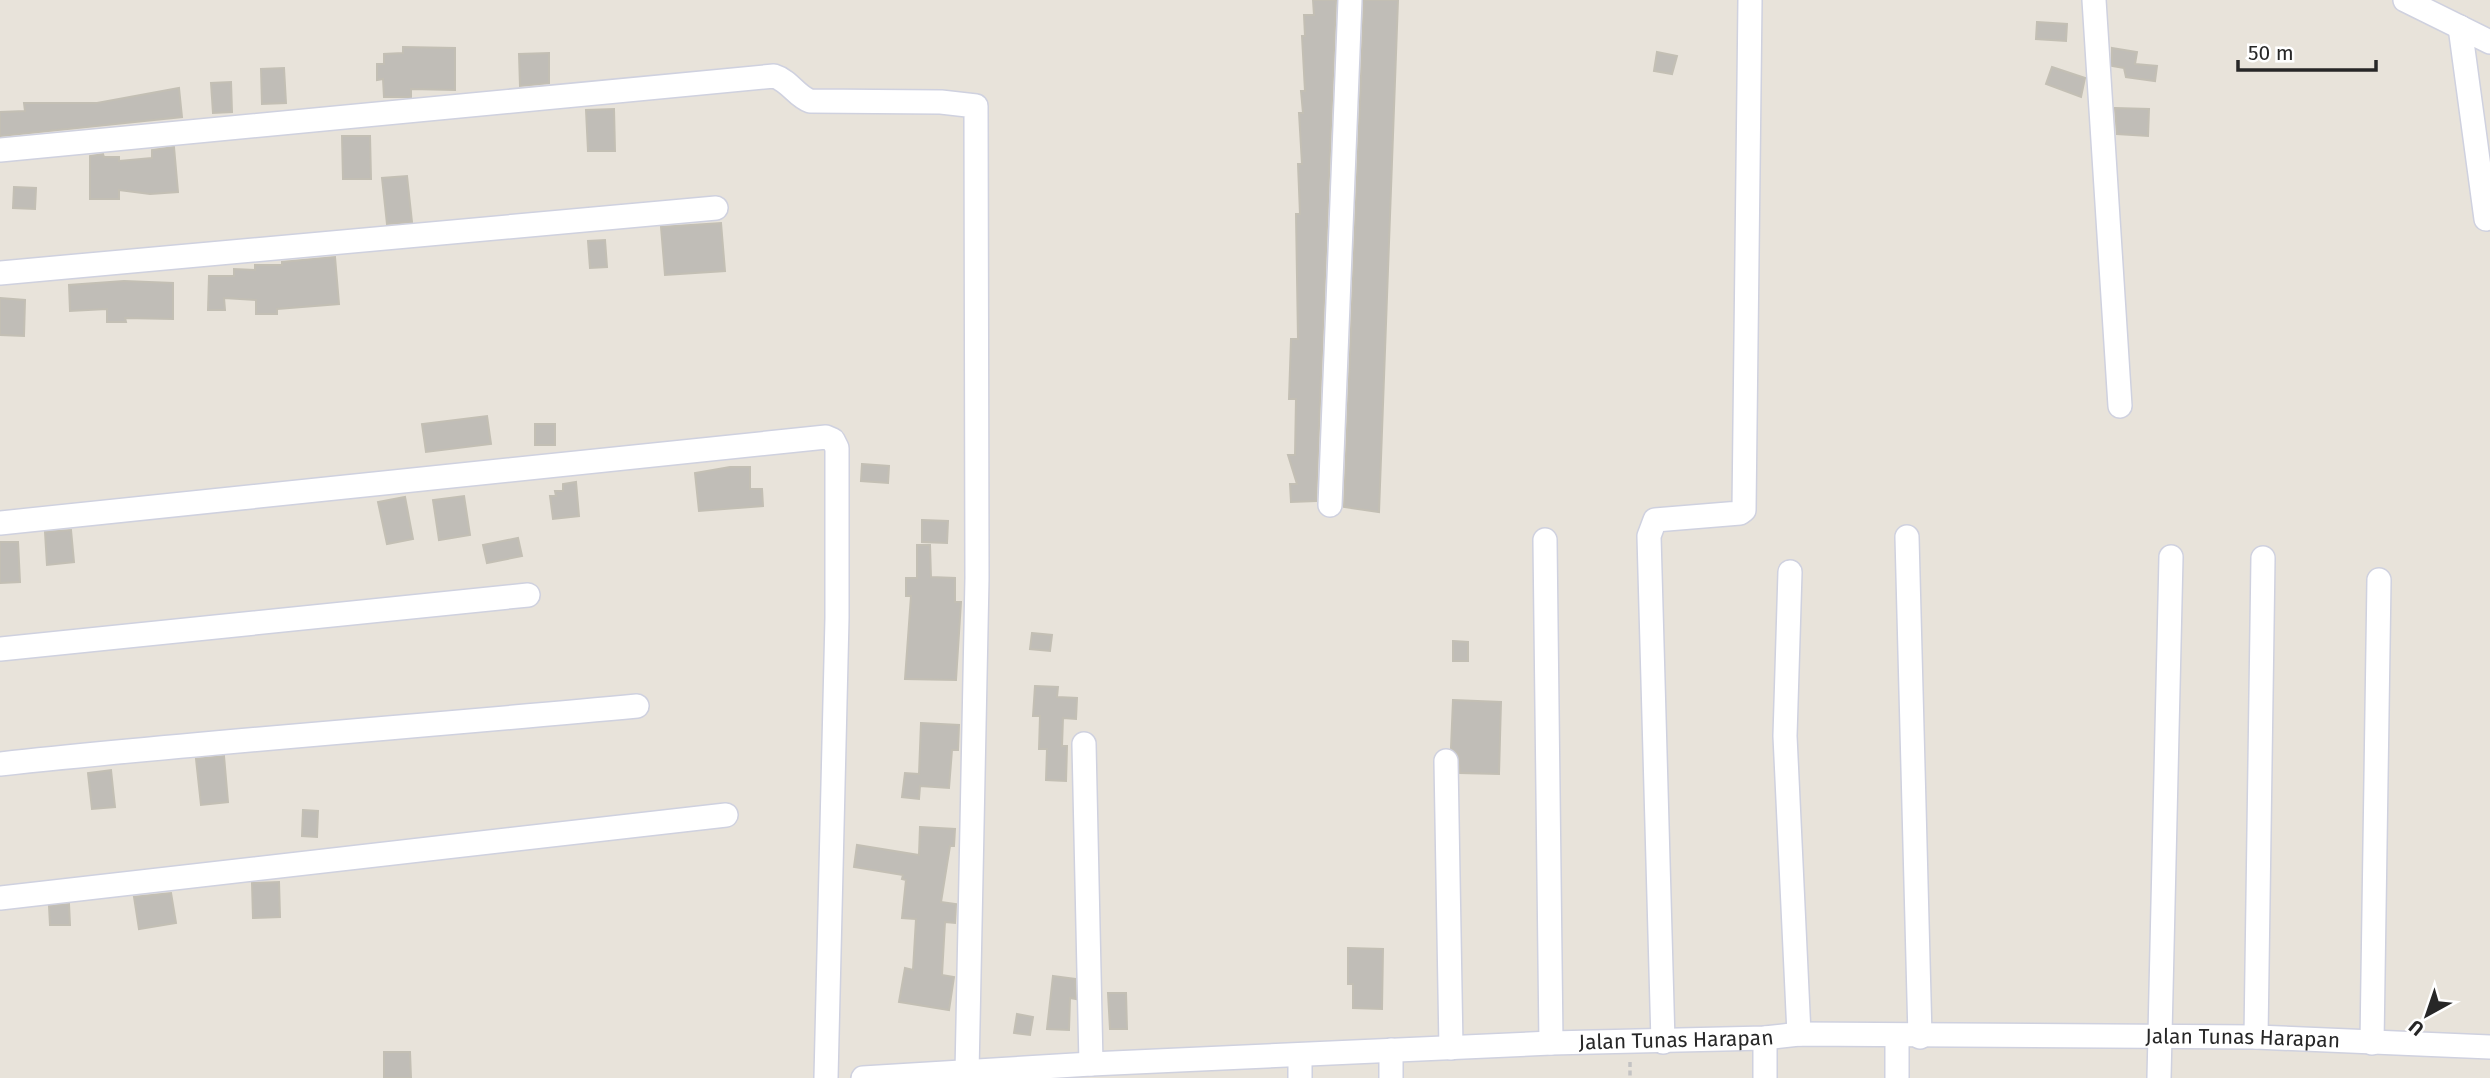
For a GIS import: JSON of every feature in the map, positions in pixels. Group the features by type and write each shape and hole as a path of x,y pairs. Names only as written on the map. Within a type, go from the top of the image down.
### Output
{"street":[{"path":"1330,505 1350,0"},
{"path":"1663,1042 1649,536 1655,520 1740,513 1744,510 1749,0"},
{"path":"2094,0 2120,406"},
{"path":"2410,1 2490,42"},
{"path":"2460,27 2486,219"},
{"path":"0,150 774,76 789,83 810,101 941,102 976,106 977,578 967,1073"},
{"path":"0,273 716,208"},
{"path":"0,523 826,437 833,440 837,448 837,605 826,1078"},
{"path":"1897,1078 1908,1037 1908,537"},
{"path":"1545,540 1551,1043"},
{"path":"2159,1078 2171,557"},
{"path":"2256,1037 2263,558"},
{"path":"1790,572 1785,736 1799,1034"},
{"path":"2372,1042 2379,580"},
{"path":"0,649 528,595"},
{"path":"0,764 204,742 363,732 637,706"},
{"path":"1084,744 1091,1064"},
{"path":"1446,761 1451,1048"},
{"path":"0,898 726,816"},
{"name":"Jalan Tunas Harapan","path":"863,1078 1047,1072 1091,1064 1551,1043 1765,1038 1799,1034 1908,1037 2256,1037 2490,1046"},
{"path":"1765,1038 1765,1078"},
{"path":"1391,1051 1391,1078"},
{"path":"1300,1055 1300,1078"}],"building":[{"path":"1313,0 1336,0 1316,501 1291,502 1290,484 1297,484 1288,455 1295,455 1296,399 1289,399 1291,339 1298,339 1296,214 1300,214 1298,164 1302,164 1299,113 1303,113 1301,91 1305,91 1302,36 1305,36 1304,15 1314,15"},
{"path":"1364,0 1398,0 1379,512 1344,507"},
{"path":"2037,22 2067,24 2066,41 2036,39"},
{"path":"403,47 455,48 455,90 411,89 411,97 384,97 383,79 377,80 377,64 384,64 384,54 403,53"},
{"path":"2112,48 2137,52 2135,64 2157,66 2155,81 2126,77 2124,68 2112,66"},
{"path":"1657,52 1677,56 1672,74 1654,71"},
{"path":"549,53 549,83 520,86 519,54"},
{"path":"2052,67 2085,78 2081,97 2046,84"},
{"path":"284,68 286,103 262,104 261,69"},
{"path":"231,82 232,112 213,113 211,83"},
{"path":"179,88 182,117 0,136 0,112 25,111 24,103 97,103"},
{"path":"2115,108 2149,109 2148,136 2117,134"},
{"path":"614,109 615,151 588,151 586,110"},
{"path":"342,136 370,136 371,179 343,179"},
{"path":"174,147 178,192 150,194 119,190 119,199 90,199 90,156 103,154 104,157 119,157 119,161 152,158 152,150"},
{"path":"407,176 412,222 387,224 382,178"},
{"path":"14,187 36,188 35,209 13,208"},
{"path":"721,223 725,271 665,275 661,227"},
{"path":"605,240 607,267 590,268 588,241"},
{"path":"335,257 339,304 277,309 277,314 256,314 256,300 224,298 225,310 208,310 209,276 234,276 234,269 255,270 255,265 282,265 282,262"},
{"path":"124,281 173,283 173,319 125,318 126,322 107,322 107,309 70,311 69,285"},
{"path":"0,298 25,300 24,336 0,335"},
{"path":"487,416 491,444 426,452 422,424"},
{"path":"535,424 555,424 555,445 535,445"},
{"path":"862,464 889,466 888,483 861,481"},
{"path":"730,467 750,467 750,489 762,489 763,506 699,511 695,473"},
{"path":"576,482 579,516 553,519 550,496 556,496 555,491 563,491 563,484"},
{"path":"464,496 470,535 439,540 433,500"},
{"path":"405,497 413,539 387,544 378,502"},
{"path":"922,520 948,521 947,543 922,542"},
{"path":"71,530 74,562 47,565 45,532"},
{"path":"518,538 522,556 487,563 483,545"},
{"path":"0,542 18,542 20,582 0,583"},
{"path":"917,545 930,545 931,577 955,578 955,602 961,602 956,680 905,679 911,596 906,596 906,578 917,578"},
{"path":"1032,633 1052,635 1050,651 1030,649"},
{"path":"1453,641 1468,642 1468,661 1453,661"},
{"path":"1035,686 1058,687 1057,697 1077,698 1076,719 1063,718 1062,746 1067,746 1066,781 1046,780 1047,749 1039,749 1040,716 1033,716"},
{"path":"1453,700 1501,702 1499,774 1460,773 1458,754 1451,748"},
{"path":"921,723 959,725 958,750 952,750 949,788 920,786 919,799 902,797 905,773 919,774"},
{"path":"224,756 228,802 201,805 196,759"},
{"path":"111,770 115,807 92,809 88,773"},
{"path":"303,810 318,811 317,837 302,836"},
{"path":"920,827 955,829 954,846 950,846 941,902 956,904 955,923 945,922 942,975 954,977 949,1010 899,1002 905,968 913,970 916,919 902,918 906,880 902,879 903,875 854,867 857,845 919,855"},
{"path":"279,882 280,917 253,918 252,883"},
{"path":"171,893 176,923 139,929 134,897"},
{"path":"69,904 70,925 50,925 49,906"},
{"path":"1348,948 1383,949 1382,1009 1353,1008 1353,984 1348,984"},
{"path":"1053,976 1075,979 1076,999 1070,998 1069,1030 1047,1029"},
{"path":"1108,993 1126,993 1127,1029 1110,1029"},
{"path":"1017,1014 1033,1017 1030,1035 1014,1033"},
{"path":"384,1052 410,1052 411,1078 384,1078"}]}
